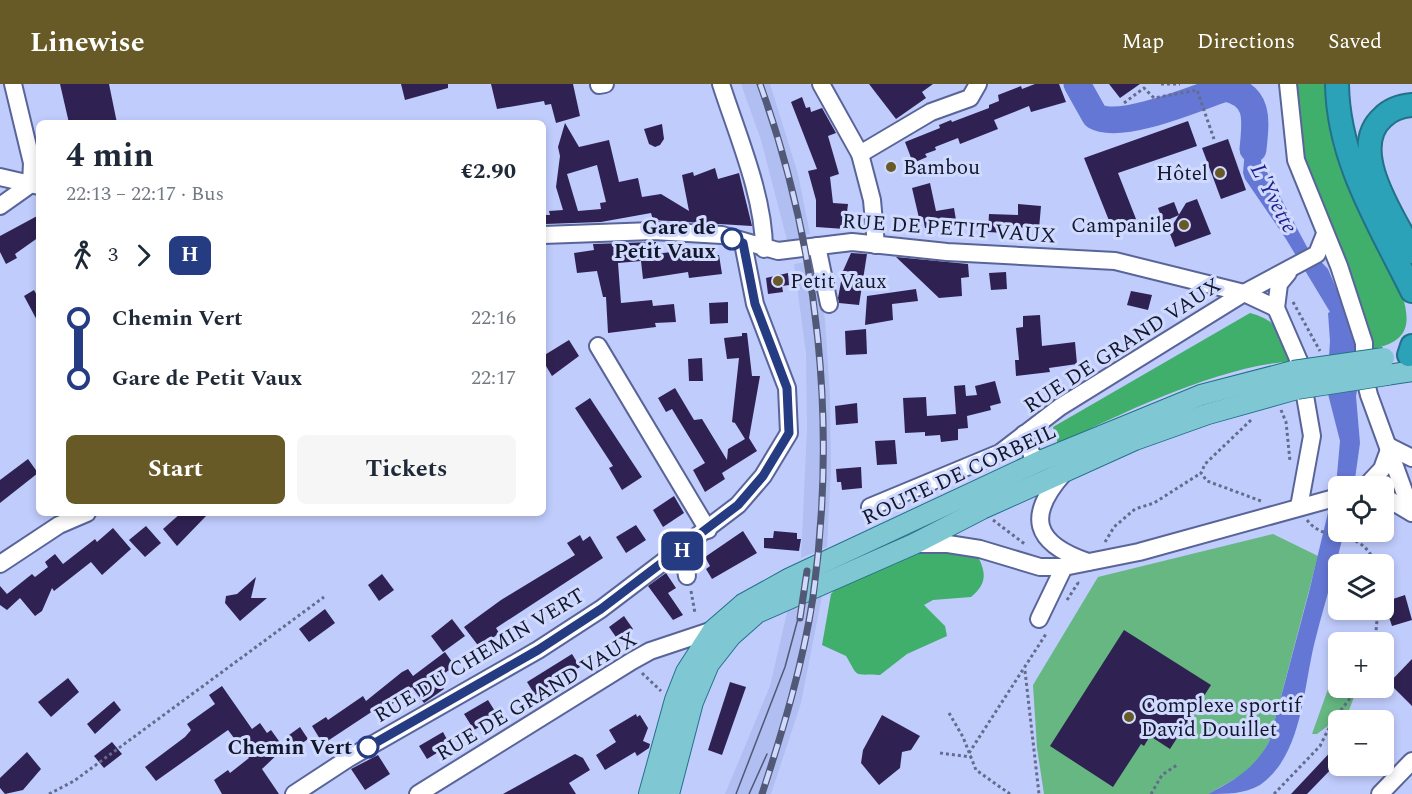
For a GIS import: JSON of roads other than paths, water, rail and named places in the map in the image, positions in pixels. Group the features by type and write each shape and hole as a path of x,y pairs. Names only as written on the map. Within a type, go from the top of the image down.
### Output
{"highway":[{"path":"1337,84 1339,117 1352,167 1412,291"},
{"path":"1412,105 1396,108 1380,119 1370,136 1369,156 1376,180 1412,252"}],"main road":[{"name":"ROUTE DE CORBEIL","path":"669,794 693,702 709,664 730,636 756,613 986,485 1201,395 1386,367 1411,357"},
{"name":"ROUTE DE CORBEIL","path":"649,794 675,700 686,672 713,630 742,604 833,569 914,544 982,509 1146,436 1295,380"}],"street":[{"path":"12,84 32,163 35,185"},
{"path":"721,84 755,195 764,233 764,249"},
{"path":"820,84 860,154 872,200 876,245"},
{"path":"860,154 931,112 970,98 978,84"},
{"path":"1288,84 1296,160 1339,266 1364,342 1364,375 1368,395 1390,447 1412,513"},
{"path":"0,177 35,185"},
{"path":"0,206 35,185"},
{"name":"RUE DE PETIT VAUX","path":"546,235 653,231 722,235 764,249 785,252 852,242 1115,261 1244,293 1276,308"},
{"path":"1326,234 1317,254 1339,266"},
{"name":"RUE DU CHEMIN VERT","path":"294,794 349,758 538,650 601,609 708,530 738,505 763,476 789,433 787,388 755,304 743,243"},
{"path":"817,246 829,304"},
{"name":"RUE DE GRAND VAUX","path":"870,507 1000,453 1059,407 1244,293 1317,254"},
{"path":"1293,268 1279,284 1276,308 1299,362 1311,418 1312,436 1299,507"},
{"path":"598,346 708,530"},
{"name":"RUE DE GRAND VAUX","path":"1024,435 1032,455 1040,462"},
{"path":"1390,447 1412,458"},
{"path":"1375,476 1382,469 1390,447"},
{"name":"RUE DE GRAND VAUX","path":"986,485 1000,453"},
{"path":"1064,473 1049,490 1040,510 1041,529 1050,543 1066,555 1089,562"},
{"path":"914,544 948,544 980,549 1040,567 1064,567 1139,552 1328,500"},
{"path":"1394,502 1412,513"},
{"path":"0,564 59,525 80,516"},
{"path":"683,549 687,576"},
{"path":"1039,619 1064,567"},
{"name":"RUE DE GRAND VAUX","path":"418,794 632,661 650,651 713,630"},
{"path":"439,794 512,751"},
{"path":"1380,794 1412,761"}],"water":[{"path":"1265,111 1261,161 1307,247 1328,269 1356,336 1358,385 1356,396 1360,443 1355,476 1337,476 1340,441 1327,390 1330,341 1328,313 1330,312 1243,173 1247,126 1254,113"},
{"path":"1328,513 1328,542 1342,542 1339,554 1328,554 1328,594 1294,737 1275,772 1260,785 1242,792 1208,794 1243,773 1257,760 1269,742"}],"waterway":[{"name":"L'Yvette","path":"1077,84 1095,116 1107,120 1159,111 1225,88 1236,91 1245,96 1253,110 1255,119 1253,149"}],"tram line":[{"path":"736,794 785,667 803,600"},
{"path":"749,794 767,754"}],"railway":[{"path":"760,84 797,209 809,273 818,337 823,467 820,532 809,622 792,697 762,794"},
{"path":"800,618 807,571"}],"place":[{"name":"Bambou","path":"891,167"},
{"name":"Hôtel","path":"1220,173"},
{"name":"Campanile","path":"1184,225"},
{"name":"Gare de Petit Vaux","path":"732,239"},
{"name":"Petit Vaux","path":"778,281"},
{"name":"Complexe sportif David Douillet","path":"1129,717"},
{"name":"Chemin Vert","path":"368,747"}]}
